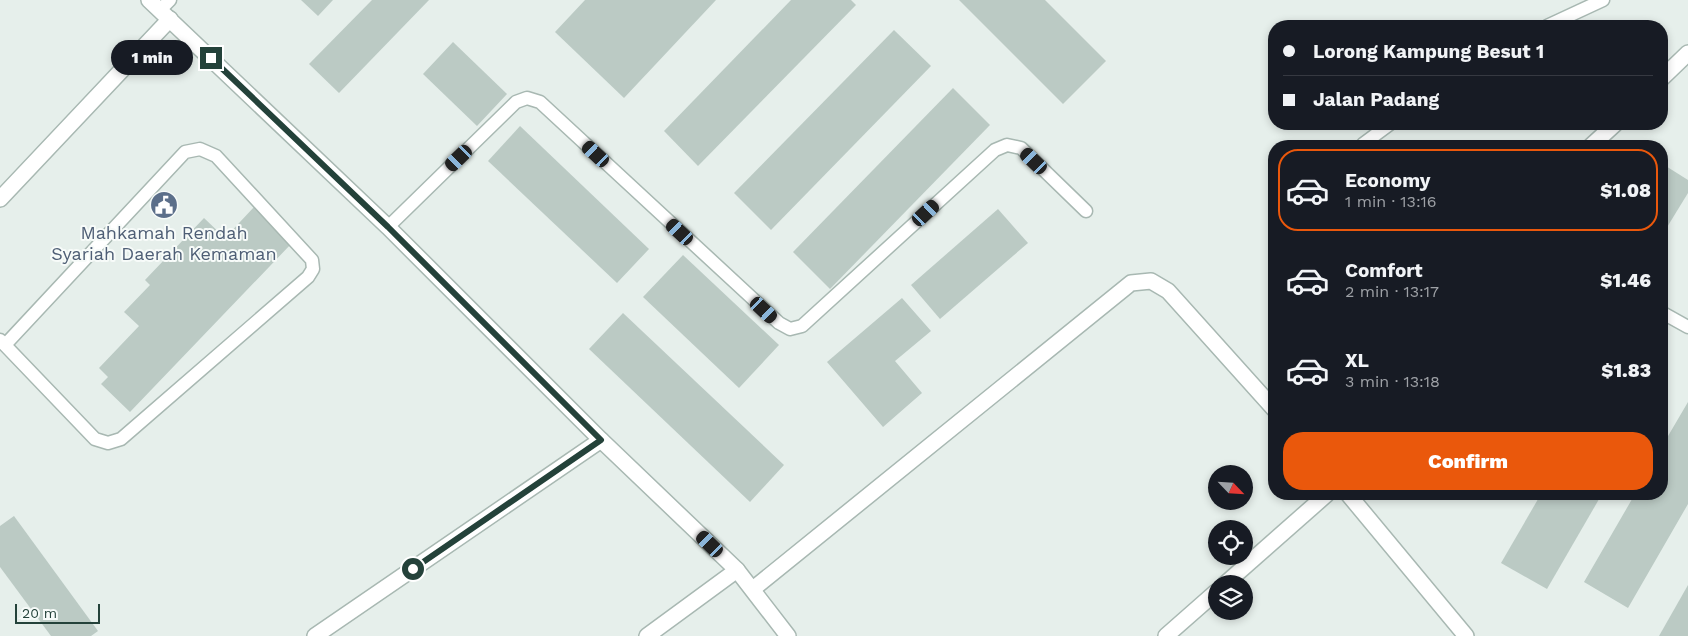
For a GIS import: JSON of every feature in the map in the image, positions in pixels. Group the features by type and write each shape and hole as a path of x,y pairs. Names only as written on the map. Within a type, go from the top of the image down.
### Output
{"street":[{"path":"0,199 163,7 388,227 601,440 737,570 788,636"},
{"path":"1668,72 1688,53"},
{"path":"1598,140 1609,130"},
{"path":"753,589 1131,283 1151,281 1168,291 1268,402"},
{"path":"318,635 601,440"},
{"path":"1235,575 1320,500"},
{"path":"1353,500 1466,636"},
{"path":"647,636 737,570"},
{"path":"1166,636 1208,599"}],"lane":[{"path":"1560,20 1602,0"},
{"path":"388,227 516,102 527,98 540,102 778,323 790,329 802,326 995,150 1007,145 1021,148 1086,211"},
{"path":"1368,140 1382,130"},
{"path":"200,149 216,156 312,260 313,269 308,277 121,439 108,443 94,438 3,342 184,152 200,149"},
{"path":"1668,316 1688,327"}],"building":[{"path":"301,0 333,0 318,16"},
{"path":"372,0 429,0 339,93 309,64"},
{"path":"585,0 716,0 624,98 555,32"},
{"path":"791,0 851,0 856,5 698,166 664,131"},
{"path":"959,0 1045,0 1106,61 1063,104"},
{"path":"894,30 931,66 771,230 734,193"},
{"path":"453,42 507,94 477,126 423,74"},
{"path":"953,88 990,125 830,289 793,252"},
{"path":"520,126 649,249 617,283 488,161"},
{"path":"1668,167 1688,180 1688,193 1668,226"},
{"path":"254,207 292,243 130,412 101,384 108,377 99,368 139,326 124,312 150,285 145,280 204,218 225,238"},
{"path":"998,209 1028,243 940,319 911,285"},
{"path":"683,255 779,345 739,388 643,297"},
{"path":"902,298 931,331 895,361 922,393 883,427 827,362"},
{"path":"623,313 784,465 750,502 589,349"},
{"path":"1688,402 1688,504 1628,608 1584,582 1632,500 1668,500 1668,436"},
{"path":"1538,500 1599,500 1547,589 1501,563"},
{"path":"14,516 98,631 91,636 51,636 0,567 0,526"},
{"path":"1688,585 1688,636 1659,636"}],"place":[{"name":"Mahkamah Rendah Syariah Daerah Kemaman","path":"164,205"}],"route":[{"path":"211,58 388,227 601,440 413,569"}]}
